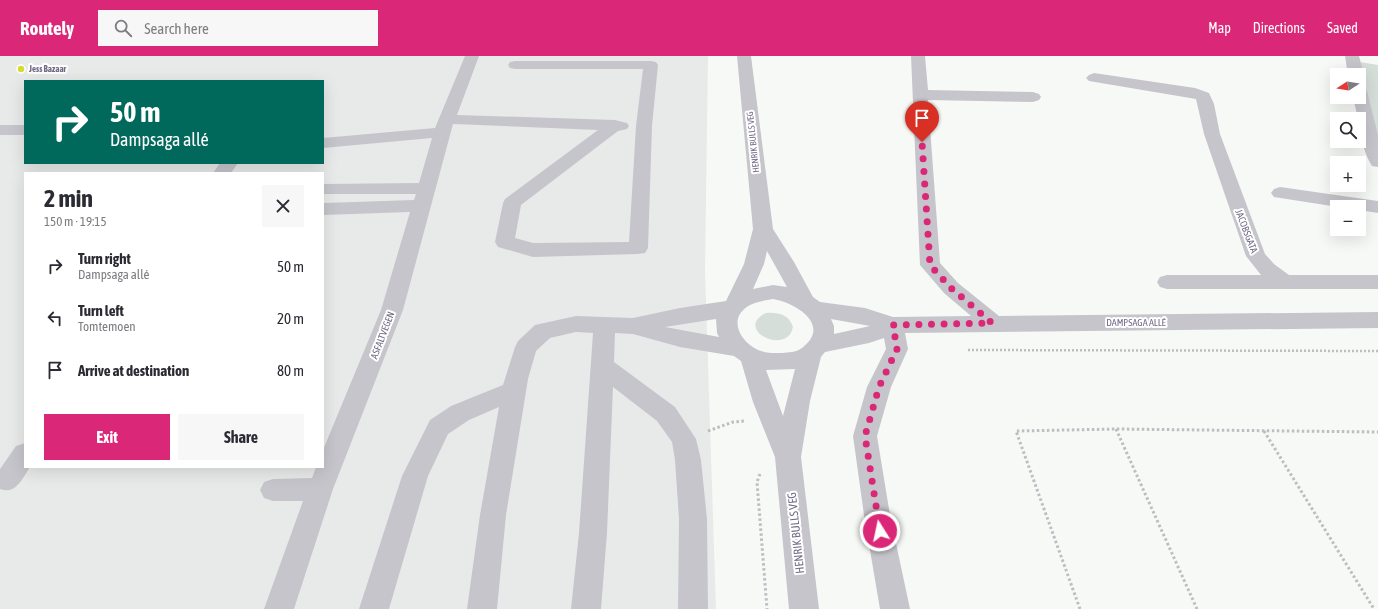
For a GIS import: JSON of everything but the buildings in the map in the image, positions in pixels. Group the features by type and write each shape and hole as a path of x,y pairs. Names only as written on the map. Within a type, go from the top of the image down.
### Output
{"street":[{"name":"ASFALTVEGEN","path":"279,609 320,489 392,310 444,126 472,56"},
{"name":"HENRIK BULLS VEG","path":"744,56 763,229 754,264 733,306 726,316 725,328 730,340 744,352 788,457"},
{"path":"918,56 930,265 951,288 992,323"},
{"path":"1352,56 1355,68"},
{"path":"515,65 594,60 651,65 644,126 638,248 533,250 505,242 512,203 615,125"},
{"name":"JACOBSGATA","path":"1094,78 1195,93 1203,96 1212,134 1256,256 1267,269 1283,281"},
{"path":"920,95 1033,97"},
{"path":"1362,104 1371,141 1378,162"},
{"path":"324,143 444,126 644,126"},
{"path":"0,130 24,130"},
{"path":"324,189 424,197"},
{"path":"1280,193 1378,207"},
{"path":"324,209 424,197"},
{"name":"HENRIK BULLS VEG","path":"763,229 810,306 818,314 824,331 814,350 798,401 788,457 804,609"},
{"path":"1167,282 1378,282"},
{"path":"632,326 733,306 750,295 773,292 790,295 810,306"},
{"name":"DAMPSAGA ALLÉ","path":"810,306 865,316 893,325 1378,320"},
{"path":"482,609 493,515 516,379 526,347 543,331 576,324 632,326 680,339 744,352 760,361 781,363 794,361 814,350"},
{"path":"586,609 593,525 605,324"},
{"path":"893,325 897,349 879,387 865,436 877,515 894,609"},
{"name":"DAMPSAGA ALLÉ","path":"814,350 869,336 893,325"},
{"path":"602,366 666,414 684,439 688,460 693,519 693,609"},
{"path":"374,609 415,476 439,427 460,413 514,391"},
{"path":"7,480 24,455"},
{"path":"273,490 320,489"}],"path":[{"path":"968,350 1378,351"},
{"path":"684,439 733,422 750,421"},
{"path":"1116,429 1197,609"},
{"path":"1080,609 1016,431 1116,429 1378,432"},
{"path":"1264,431 1374,609"},
{"path":"757,482 767,609"}],"shaded area":[{"path":"0,56 708,56 705,271 716,609 0,609"},
{"path":"1348,60 1378,65 1378,141 1362,104 1366,104 1366,68 1354,68"},
{"path":"766,313 782,315 789,319 793,327 789,336 782,340 773,340 758,332 755,326 757,319"}],"place":[{"name":"Jess Bazaar","path":"21,69"}],"route":[{"path":"880,531 865,436 879,387 897,349 893,325 992,323 951,288 930,265 922,142"}]}
